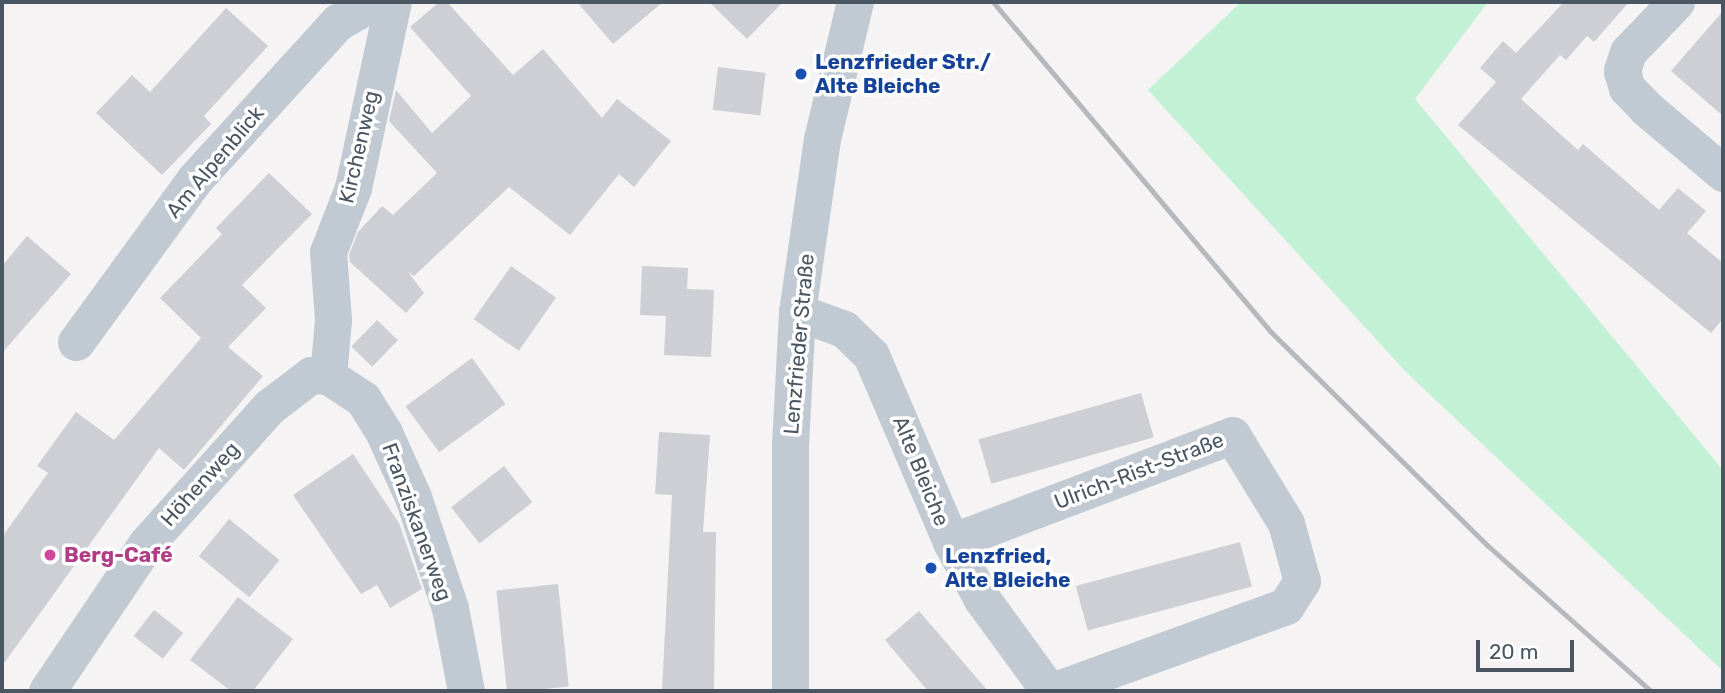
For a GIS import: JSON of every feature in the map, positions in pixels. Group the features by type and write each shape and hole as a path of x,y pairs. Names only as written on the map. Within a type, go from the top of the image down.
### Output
{"street":[{"name":"Am Alpenblick","path":"76,342 194,180 338,22 374,2"},
{"name":"Kirchenweg","path":"328,376 333,320 328,252 353,188 393,2"},
{"name":"Lenzfrieder Straße","path":"790,691 790,445 797,312 822,139 855,2"},
{"path":"1676,2 1628,52 1622,71 1628,88 1646,108 1723,173"},
{"name":"Alte Bleiche","path":"797,312 844,329 871,355 951,542 982,600 1051,691"},
{"name":"Höhenweg","path":"47,691 146,544 269,407 311,375 328,376"},
{"name":"Franziskanerweg","path":"328,376 363,399 384,433 413,497 450,608 466,691"},
{"name":"Ulrich-Rist-Straße","path":"951,542 1232,436 1286,523 1302,581 1286,606 1051,691"}],"green space":[{"path":"1241,2 1488,2 1415,99 1723,470 1723,671 1406,372 1148,90"}],"building":[{"path":"439,2 447,2 513,75 543,49 602,118 617,99 671,141 634,187 619,174 570,235 509,187 414,276 408,272 424,293 406,313 350,262 349,255 358,232 382,206 393,215 437,173 389,121 396,90 432,133 471,96 410,27"},
{"path":"577,2 663,2 613,44"},
{"path":"709,2 783,2 747,39"},
{"path":"1564,2 1629,2 1594,42 1587,36 1566,60 1560,55 1521,99 1578,150 1583,144 1659,210 1678,188 1706,211 1687,233 1723,263 1723,319 1711,333 1458,125 1496,82 1480,68 1503,41 1516,53"},
{"path":"226,8 268,46 204,116 211,124 162,175 96,113 132,75 150,92"},
{"path":"1723,11 1723,116 1671,71"},
{"path":"718,67 766,73 760,116 713,110"},
{"path":"269,173 312,214 242,285 266,308 228,347 263,376 184,470 159,448 2,666 2,537 48,473 37,466 76,412 114,440 201,338 160,298 222,234 216,228"},
{"path":"27,236 71,274 2,353 2,266"},
{"path":"511,266 556,298 519,351 474,319"},
{"path":"642,266 688,268 687,289 714,290 711,357 664,355 666,316 640,315"},
{"path":"377,320 398,340 372,367 351,347"},
{"path":"472,358 506,404 439,452 406,406"},
{"path":"1141,393 1154,437 991,484 979,440"},
{"path":"659,432 710,435 703,532 716,532 714,691 662,691 672,495 655,494"},
{"path":"353,454 399,523 422,589 390,608 377,585 361,594 293,495"},
{"path":"504,466 532,502 480,543 451,507"},
{"path":"229,519 280,560 249,597 199,556"},
{"path":"1240,542 1252,586 1088,630 1076,586"},
{"path":"558,584 569,686 507,691 496,590"},
{"path":"238,597 293,639 253,691 231,691 190,660"},
{"path":"154,610 183,633 163,659 134,636"},
{"path":"919,611 988,691 928,691 885,640"}],"railway":[{"path":"993,2 1270,331 1487,545 1651,691"}],"place":[{"name":"Lenzfrieder Str./ Alte Bleiche","path":"801,74"},
{"name":"Berg-Café","path":"50,555"},
{"name":"Lenzfried, Alte Bleiche","path":"931,568"}]}
